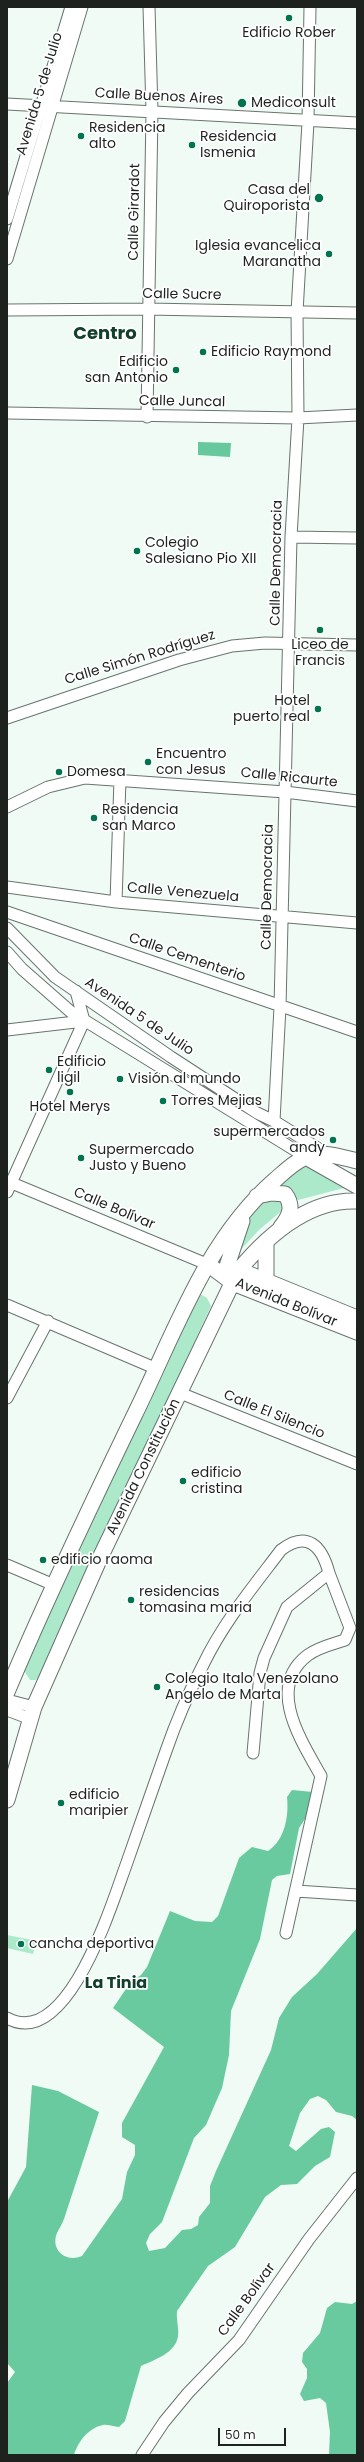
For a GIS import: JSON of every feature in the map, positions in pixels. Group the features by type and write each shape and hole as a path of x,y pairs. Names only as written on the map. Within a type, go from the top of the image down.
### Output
{"main road":[{"path":"8,1686 54,1585 191,1296 209,1265 246,1209 256,1196 297,1162 306,1157 327,1154 357,1161"},
{"path":"306,1157 357,1186"},
{"path":"256,1196 280,1193 285,1194 290,1201 290,1214 268,1240 266,1281"},
{"name":"Avenida Constitución","path":"7,1800 32,1713 99,1560 180,1392 232,1274 268,1240 290,1222 307,1212 338,1202 357,1201"},
{"path":"232,1274 246,1209"},
{"name":"Avenida Bolívar","path":"209,1265 232,1274 357,1332"},
{"name":"Avenida Bolívar","path":"232,1274 266,1281 357,1318"}],"street":[{"name":"Avenida 5 de Julio","path":"7,259 71,7"},
{"name":"Avenida 5 de Julio","path":"7,219 45,106 82,7"},
{"name":"Calle Girardot","path":"147,417 152,111 149,7"},
{"name":"Calle Democracia","path":"274,1121 280,1007 290,643 291,537 298,418 297,312 308,122 310,7"},
{"name":"Calle Buenos Aires","path":"7,104 152,111 308,122 357,123"},
{"name":"Calle Sucre","path":"7,310 148,309 357,313"},
{"name":"Calle Juncal","path":"7,413 147,417 298,418 357,415"},
{"path":"291,537 357,538"},
{"name":"Calle Simón Rodríguez","path":"7,718 179,660 232,646 290,643 357,645"},
{"name":"Calle Ricaurte","path":"7,807 48,787 85,778 120,779 285,792 357,801"},
{"path":"116,902 120,779"},
{"name":"Calle Venezuela","path":"7,887 116,902 357,924"},
{"name":"Calle Cementerio","path":"7,912 280,1007 357,1032"},
{"name":"Avenida 5 de Julio","path":"7,928 55,977 178,1062 257,1113 274,1121 327,1154"},
{"name":"Avenida 5 de Julio","path":"7,952 50,993 84,1021 306,1157"},
{"path":"8,1185 84,1021 76,991"},
{"path":"7,1030 84,1021"},
{"name":"Calle Bolívar","path":"8,1185 209,1265"},
{"path":"7,1305 48,1321 157,1369"},
{"path":"7,1398 48,1321"},
{"name":"Calle El Silencio","path":"180,1392 357,1464"},
{"path":"7,2018 18,2023 41,2019 68,1994 84,1968 119,1886 166,1748 203,1664 225,1625 281,1550 289,1544 298,1541 315,1544 326,1560 329,1573 350,1628 349,1635 345,1640 309,1655 297,1665 290,1682 288,1697 294,1725 321,1776 286,1933"},
{"path":"7,1565 54,1585"},
{"path":"253,1753 260,1673 264,1658 287,1607 329,1573"},
{"path":"7,1700 32,1713"},
{"path":"7,1710 32,1713"},
{"path":"296,1891 357,1895"},
{"name":"Calle Bolívar","path":"142,2455 164,2422 188,2393 239,2340 309,2239 357,2178"}],"shaded area":[{"path":"198,442 231,443 230,457 198,455"},
{"path":"298,1162 345,1184 344,1188 298,1200 291,1190 277,1183"},
{"path":"266,1198 281,1198 285,1208 259,1230 234,1257 239,1240 246,1225 260,1204"},
{"path":"202,1295 207,1298 211,1306 43,1673 36,1680 30,1680 23,1669 193,1296"},
{"path":"292,1790 313,1792 311,1810 299,1828 290,1874 277,1876 272,1880 260,1939 231,2011 229,2055 222,2088 206,2125 194,2138 162,2222 150,2234 146,2243 149,2251 165,2248 182,2230 191,2229 198,2225 199,2217 210,2203 210,2186 216,2171 271,2050 279,2018 292,1997 317,1974 357,1928 357,2120 352,2116 336,2112 326,2100 318,2096 310,2099 300,2113 289,2146 296,2151 321,2129 329,2127 335,2132 330,2157 315,2166 297,2184 281,2185 265,2197 235,2247 208,2266 177,2311 178,2336 173,2347 164,2355 141,2366 125,2421 119,2427 105,2425 88,2432 78,2445 74,2455 7,2455 7,2383 15,2372 7,2363 7,2202 26,2167 32,2085 58,2091 99,2112 64,2219 55,2239 58,2250 61,2254 70,2258 76,2258 82,2256 122,2199 127,2172 135,2155 135,2145 122,2137 122,2123 164,2047 113,2008 130,1983 141,1975 147,1967 170,1911 195,1921 212,1922 218,1916 239,1858 252,1847 268,1851 278,1841 285,1827 287,1797"},
{"name":"cancha deportiva","path":"7,1935 37,1941 33,1954 7,1948"},
{"path":"357,2301 357,2455 329,2455 330,2432 326,2403 320,2398 304,2401 300,2394 307,2378 307,2369 302,2362 303,2353 320,2333 327,2308 335,2302 352,2304"}],"place":[{"name":"Edificio Rober","path":"289,18"},
{"name":"Mediconsult","path":"242,103"},
{"name":"Residencia alto","path":"81,136"},
{"name":"Residencia Ismenia","path":"192,145"},
{"name":"Casa del Quiroporista","path":"319,198"},
{"name":"Iglesia evancelica Maranatha","path":"329,254"},
{"name":"Edificio Raymond","path":"203,352"},
{"name":"Edificio san Antonio","path":"176,370"},
{"name":"Colegio Salesiano Pio XII","path":"137,551"},
{"name":"Liceo de Francis","path":"320,630"},
{"name":"Hotel puerto real","path":"318,709"},
{"name":"Encuentro con Jesus","path":"148,762"},
{"name":"Domesa","path":"59,772"},
{"name":"Residencia san Marco","path":"94,818"},
{"name":"Edificio ligil","path":"49,1070"},
{"name":"Visión al mundo","path":"120,1079"},
{"name":"Hotel Merys","path":"70,1092"},
{"name":"Torres Mejias","path":"163,1101"},
{"name":"supermercados andy","path":"333,1140"},
{"name":"Supermercado Justo y Bueno","path":"81,1158"},
{"name":"edificio cristina","path":"183,1481"},
{"name":"edificio raoma","path":"43,1560"},
{"name":"residencias tomasina maria","path":"131,1600"},
{"name":"Colegio Italo Venezolano Angelo de Marta","path":"157,1687"},
{"name":"edificio maripier","path":"61,1803"},
{"name":"cancha deportiva","path":"21,1944"}],"district":[{"name":"Centro","path":"105,334"},
{"name":"La Tinia","path":"116,1984"}]}
